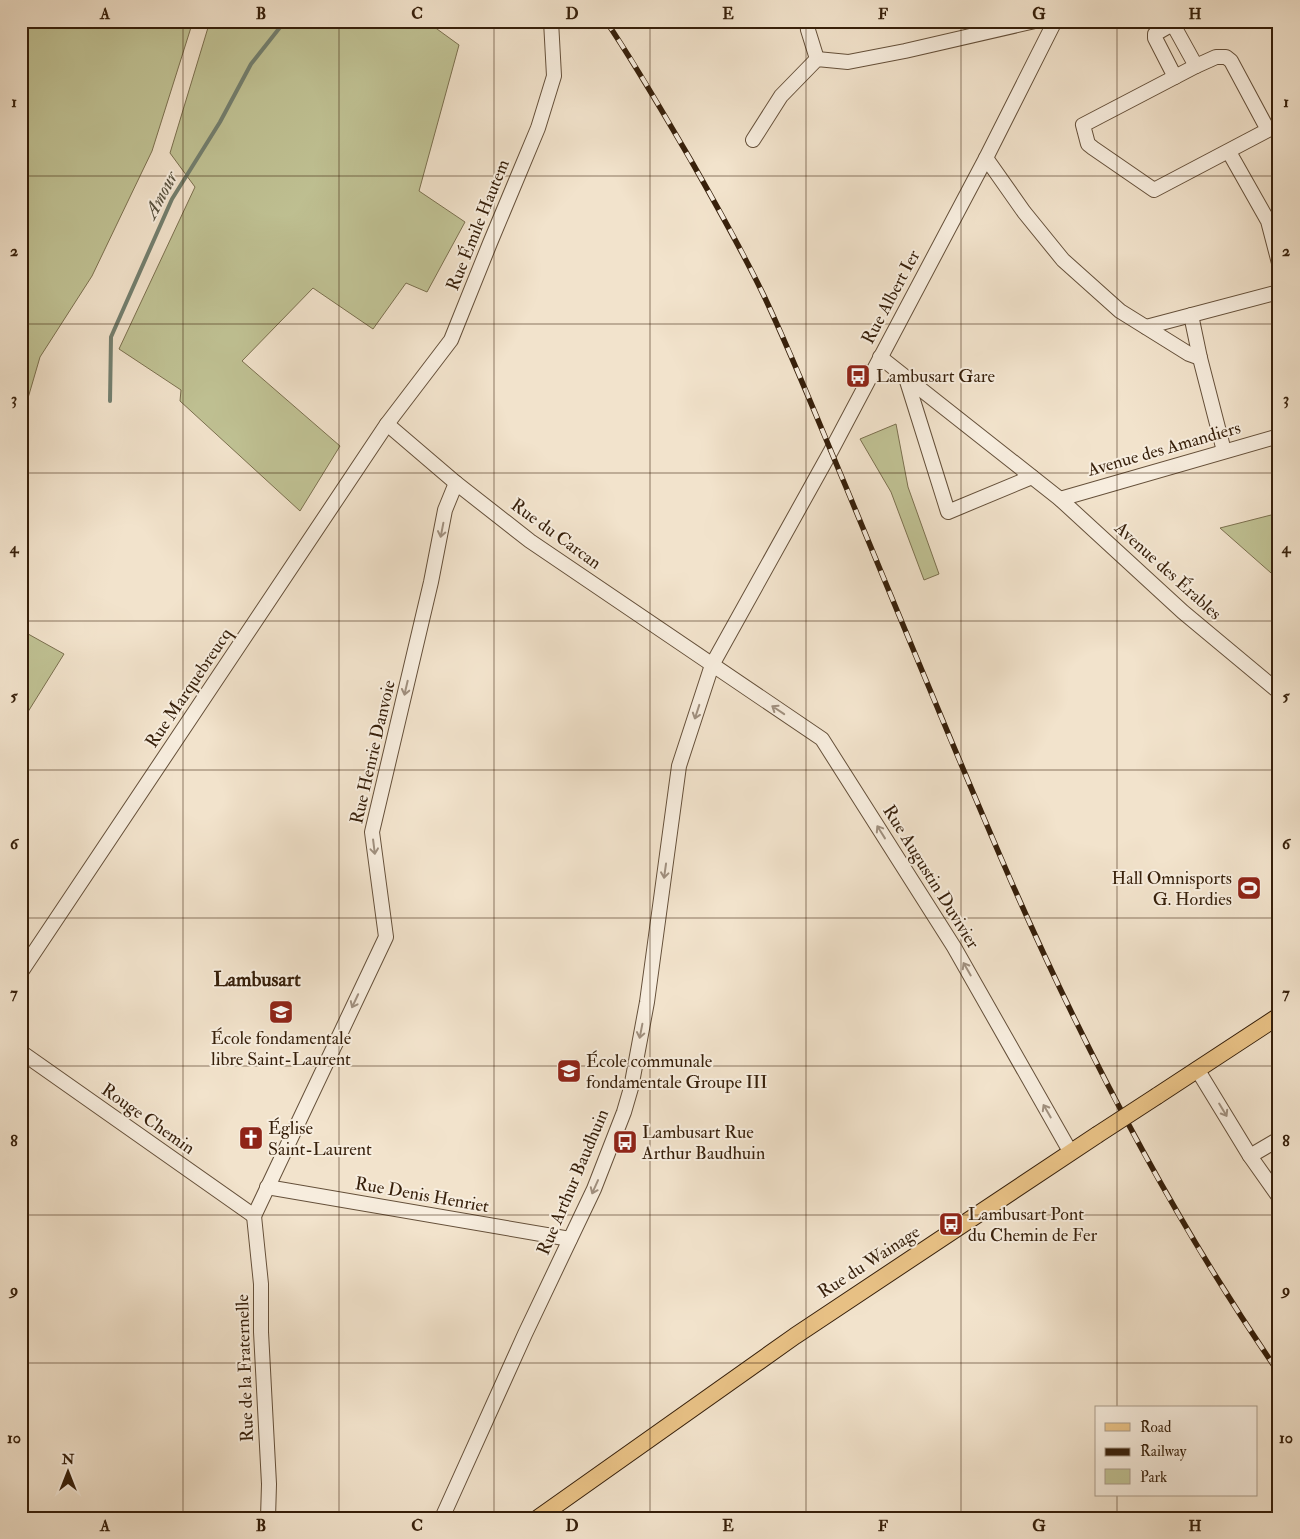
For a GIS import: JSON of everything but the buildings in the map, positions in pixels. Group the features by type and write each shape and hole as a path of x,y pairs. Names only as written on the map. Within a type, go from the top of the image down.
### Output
{"main road":[{"name":"Rue du Wainage","path":"538,1518 795,1336 1279,1016"}],"street":[{"name":"Rue Émile Hautem","path":"387,424 451,340 538,128 554,76 551,21"},
{"path":"807,21 817,59"},
{"path":"817,59 848,62 1035,21"},
{"name":"Rue Albert Ier","path":"712,665 826,460 986,158 1055,21"},
{"path":"1175,77 1155,38 1156,34 1169,26 1175,28 1196,66"},
{"path":"1226,57 1231,61 1274,128 1154,190 1088,144 1083,125 1196,66 1216,58 1226,57"},
{"path":"753,140 781,96 817,59"},
{"path":"1229,152 1268,222 1277,245 1279,263"},
{"path":"986,158 1024,212 1063,260 1120,311 1189,354 1200,358"},
{"path":"1146,327 1279,292"},
{"path":"1191,315 1224,451"},
{"name":"Avenue des Érables","path":"880,358 1060,498 1183,612 1279,692"},
{"path":"906,378 948,512 1032,477"},
{"name":"Rue du Carcan","path":"387,424 456,483 530,541 712,665"},
{"name":"Rue Marquebreucq","path":"21,972 387,424"},
{"name":"Avenue des Amandiers","path":"1060,498 1279,436"},
{"name":"Rue Henrie Danvoie","path":"254,1216 386,937 372,832 431,582 446,510 456,483"},
{"name":"Rue Augustin Duvivier","path":"712,665 822,739 954,947 1071,1153"},
{"name":"Rue Arthur Baudhuin","path":"442,1518 525,1334 594,1189 615,1139 631,1088 647,1002 679,766 712,665"},
{"name":"Rouge Chemin","path":"21,1052 254,1216"},
{"path":"1197,1069 1250,1156 1279,1197"},
{"path":"1250,1156 1279,1139"},
{"name":"Rue Denis Henriet","path":"268,1187 570,1239"},
{"name":"Rue de la Fraternelle","path":"254,1216 261,1284 261,1332 269,1484 268,1518"}],"green space":[{"path":"21,21 193,21 152,151 92,276 40,357 21,422"},
{"path":"210,21 426,21 459,45 419,191 465,222 427,292 406,283 373,329 313,288 242,361 340,446 300,511 180,401 181,390 119,349 195,187 170,153"},
{"path":"896,424 908,487 939,574 924,580 891,492 860,439"},
{"path":"1279,513 1279,580 1220,528"},
{"path":"21,630 64,654 21,723"}],"waterway":[{"name":"Amour","path":"110,401 111,337 172,199 220,122 251,64 285,21"}],"railway":[{"path":"606,21 693,164 765,298 1001,858 1061,991 1127,1122 1163,1186 1238,1312 1279,1373"}],"place":[{"name":"Lambusart Gare","path":"858,376"},
{"name":"Hall Omnisports G. Hordies","path":"1249,888"},
{"name":"École fondamentale libre Saint-Laurent","path":"281,1012"},
{"name":"École communale fondamentale Groupe III","path":"569,1071"},
{"name":"Église Saint-Laurent","path":"251,1138"},
{"name":"Lambusart Rue Arthur Baudhuin","path":"625,1142"},
{"name":"Lambusart Pont du Chemin de Fer","path":"951,1224"}],"district":[{"name":"Lambusart","path":"257,979"}]}
